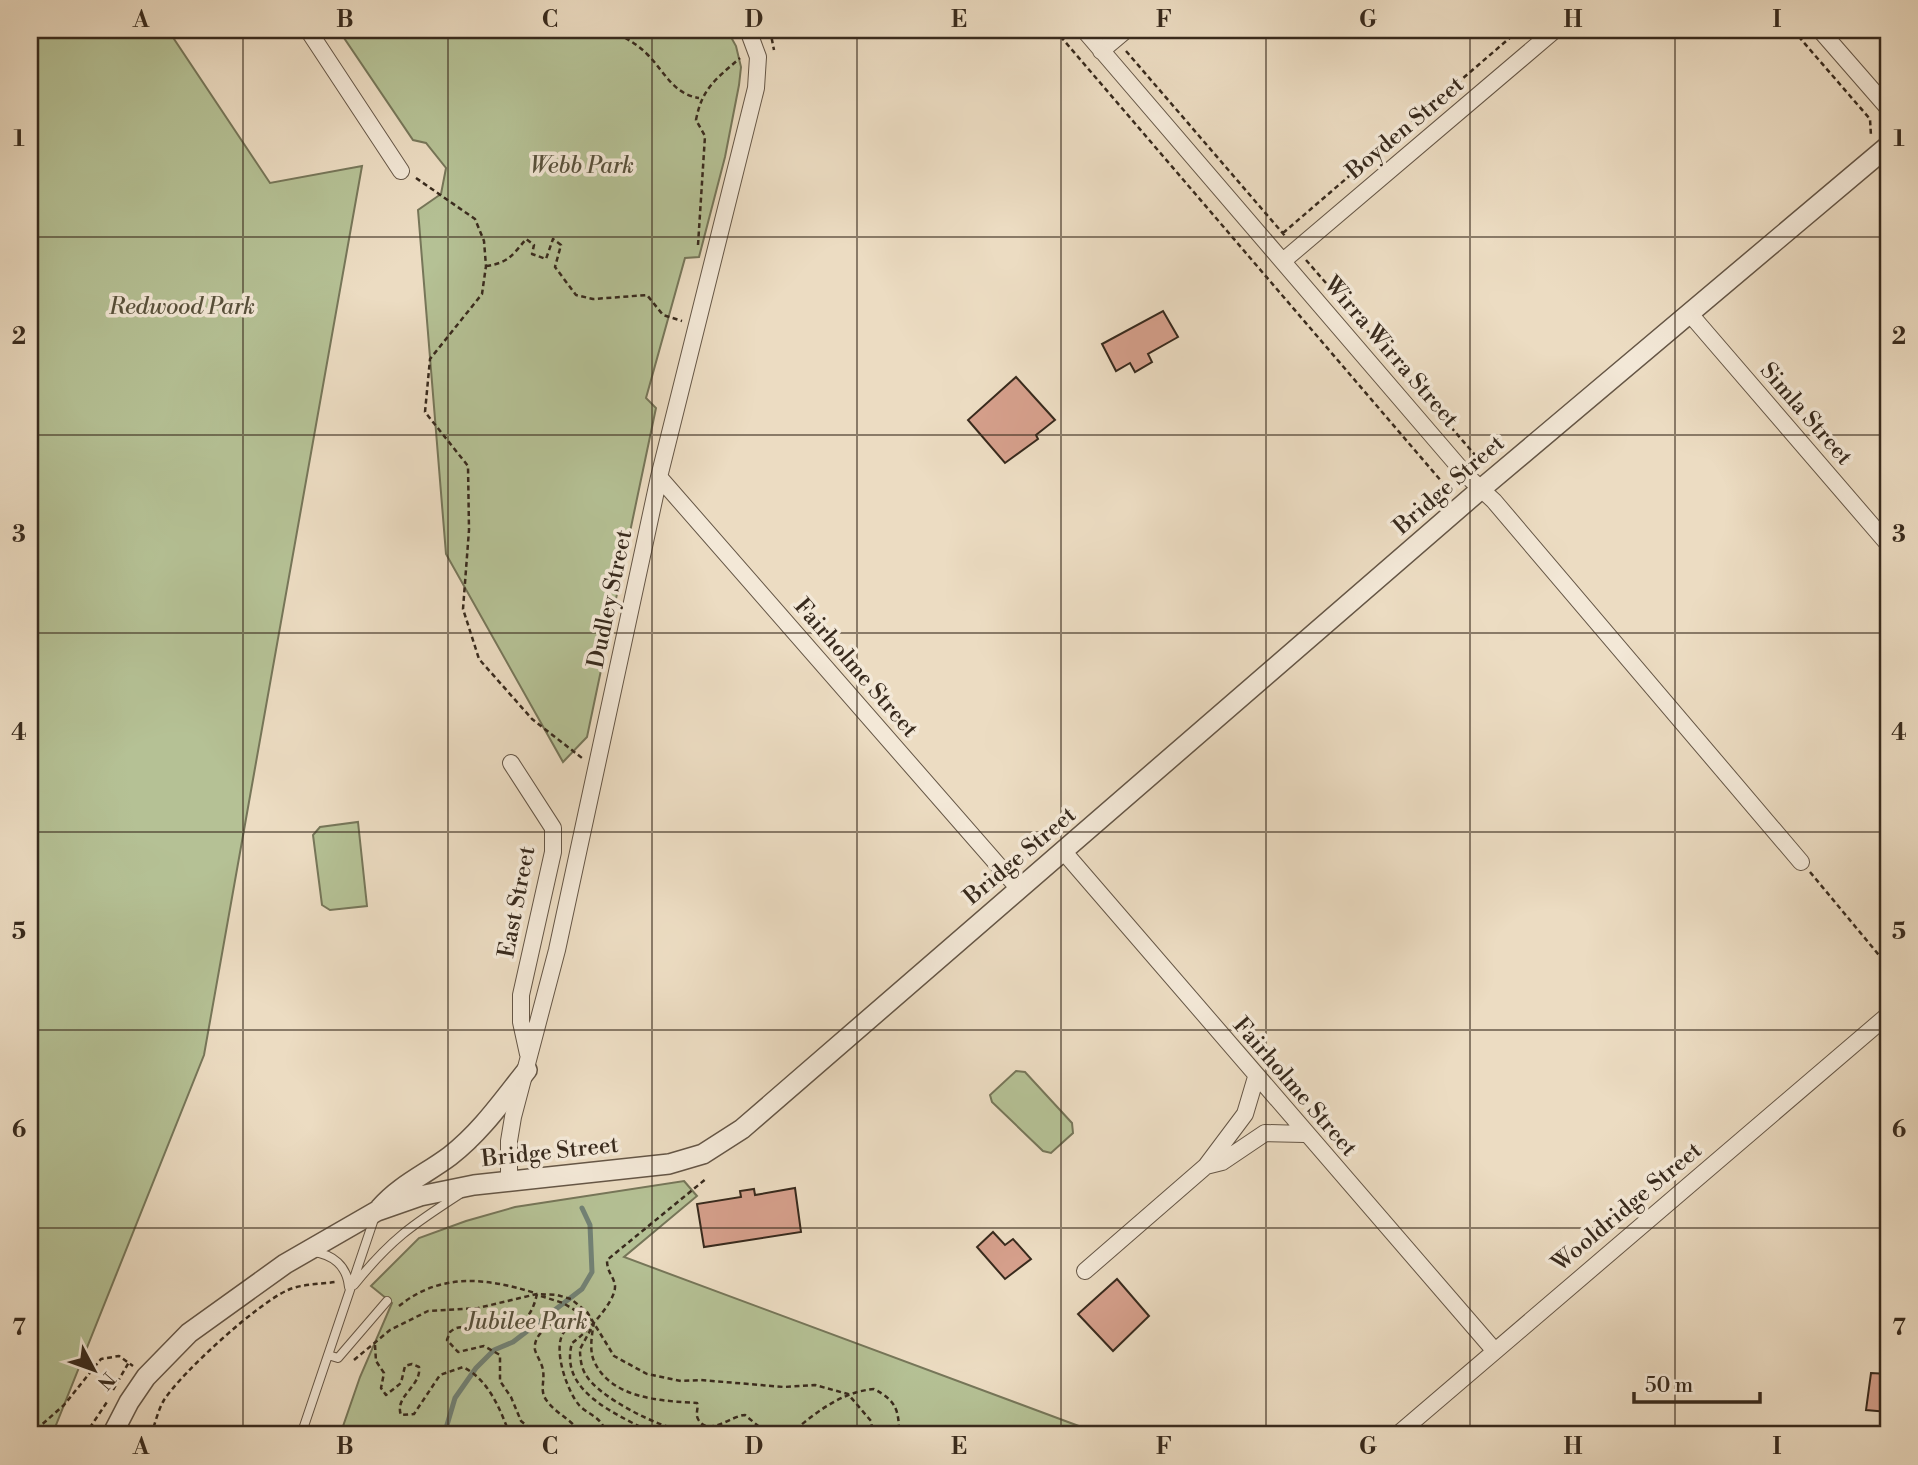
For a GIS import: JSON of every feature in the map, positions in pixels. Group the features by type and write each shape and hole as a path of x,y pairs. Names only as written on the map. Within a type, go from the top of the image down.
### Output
{"street":[{"path":"308,30 401,171"},
{"name":"Dudley Street","path":"509,1180 509,1141 597,766 659,477 756,88 756,45 748,30"},
{"name":"Wirra Wirra Street","path":"1084,30 1801,862"},
{"path":"1101,51 1126,30"},
{"name":"Boyden Street","path":"1283,261 1556,30"},
{"path":"1820,30 1888,108"},
{"name":"Bridge Street","path":"112,1435 146,1377 189,1333 306,1251 377,1211 420,1196 474,1185 669,1164 703,1154 719,1145 752,1120 1064,852 1481,489 1690,314 1880,141"},
{"name":"Simla Street","path":"1690,314 1888,544"},
{"name":"Fairholme Street","path":"659,477 1018,889"},
{"name":"East Street","path":"511,763 553,828 553,852 521,995 521,1022 528,1065"},
{"name":"Fairholme Street","path":"1064,852 1494,1350"},
{"name":"Wooldridge Street","path":"1397,1435 1888,1015"},
{"path":"377,1211 394,1192 449,1156 469,1139 528,1065"},
{"path":"1085,1271 1206,1166 1245,1114 1256,1077"},
{"path":"1206,1166 1222,1161 1265,1133 1305,1134"}],"lane":[{"path":"350,1290 384,1248 409,1226 474,1185"},
{"path":"302,1435 377,1211"},
{"path":"306,1251 331,1256 341,1265 348,1278 350,1290"},
{"path":"328,1355 338,1358 387,1301"}],"path":[{"path":"610,30 640,48 684,96 700,99"},
{"path":"770,30 774,51"},
{"path":"1055,30 1448,489"},
{"path":"1283,233 1519,30"},
{"path":"1793,30 1870,119 1880,141"},
{"path":"698,250 705,136 696,120 700,99 713,80 756,45"},
{"path":"401,171 426,182 475,219 484,241 486,266 482,294 430,359 425,412 468,466 469,530 463,609 479,659 532,719 597,766"},
{"path":"486,266 512,259 526,239 534,245 532,254 545,259 553,239 559,241 555,267 576,295 593,299 647,295 663,315 677,320"},
{"path":"1801,862 1888,966"},
{"path":"707,1178 607,1260 607,1271 615,1284 614,1294 594,1322 580,1349 585,1374 591,1382 637,1413 677,1430 698,1431 745,1415 769,1435"},
{"path":"151,1435 163,1402 193,1365 253,1315 288,1290 340,1282 350,1290"},
{"path":"394,1311 416,1293 451,1282 510,1284 563,1303 594,1322"},
{"path":"537,1294 533,1312 524,1322 513,1327 461,1326 450,1332 447,1340 458,1352 484,1346 500,1355 500,1381 511,1397 521,1421 538,1435"},
{"path":"338,1358 355,1360 390,1330 428,1311 478,1308 537,1294 571,1299 594,1322 614,1356 647,1374 681,1381 701,1380 784,1387 815,1385 848,1394 871,1421 873,1435"},
{"path":"581,1314 559,1321 540,1334 535,1350 543,1370 542,1394 549,1405 576,1424 581,1435"},
{"path":"588,1318 565,1330 559,1341 564,1380 579,1406 601,1421 601,1435"},
{"path":"594,1322 594,1363 607,1378 637,1396 664,1403 696,1403 699,1420 705,1426 713,1426"},
{"path":"594,1322 572,1343 569,1353 576,1379 601,1406 655,1435"},
{"path":"364,1353 374,1336"},
{"path":"375,1345 376,1361 384,1373 381,1388 386,1395 401,1383 405,1366 409,1364 419,1367 416,1381 401,1402 401,1415 414,1414 440,1375 463,1367 476,1374 500,1407 510,1435"},
{"path":"30,1435 64,1405 101,1359 119,1356 146,1377"},
{"path":"85,1435 128,1362"},
{"path":"789,1435 835,1401 848,1394 874,1389 887,1396 900,1415 899,1435"},
{"path":"624,1435 632,1435"}],"green space":[{"name":"Redwood Park","path":"30,30 168,30 270,183 362,166 204,1055 52,1435 30,1435"},
{"name":"Webb Park","path":"727,30 736,46 741,67 725,157 699,257 685,258 646,398 656,408 587,737 563,762 446,554 418,210 441,194 446,168 426,143 413,140 340,32"},
{"path":"358,822 367,906 330,910 322,905 313,835 320,827"},
{"path":"1016,1071 1025,1072 1072,1123 1073,1133 1051,1153 1043,1151 992,1102 990,1095"},
{"name":"Jubilee Park","path":"684,1181 697,1196 624,1257 1103,1435 340,1435 360,1377 392,1303 371,1286 419,1238 515,1207"}],"building":[{"path":"1163,311 1178,337 1148,354 1152,362 1135,372 1130,363 1116,371 1102,344"},
{"path":"1016,377 1055,420 1036,435 1038,439 1005,463 968,420"},
{"path":"795,1188 801,1232 704,1247 697,1204 741,1197 740,1191 754,1189 755,1195"},
{"path":"993,1232 1005,1245 1013,1239 1031,1259 1005,1279 977,1247"},
{"path":"1117,1279 1149,1316 1113,1351 1078,1314"},
{"path":"1871,1373 1888,1374 1888,1412 1866,1410"}],"waterway":[{"path":"444,1435 455,1398 476,1368 494,1350 513,1342 582,1289 592,1272 590,1225 582,1208"}]}
